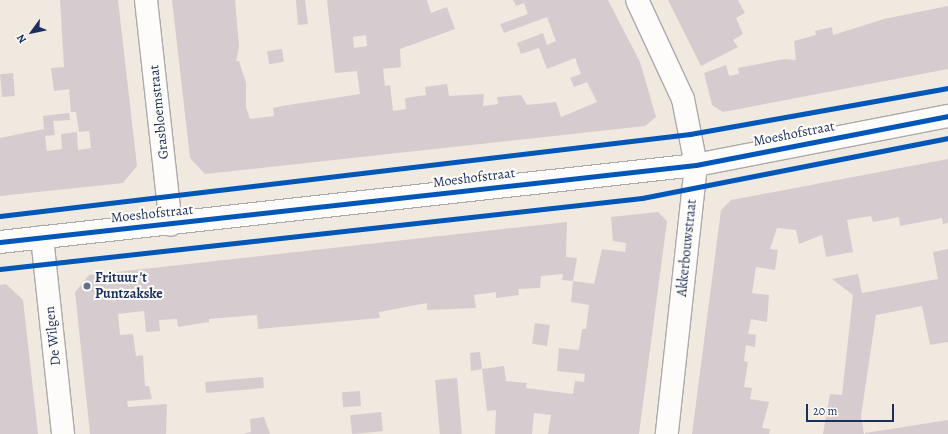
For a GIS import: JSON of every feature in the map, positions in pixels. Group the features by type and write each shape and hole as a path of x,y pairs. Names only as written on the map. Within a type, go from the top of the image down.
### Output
{"street":[{"name":"Grasbloemstraat","path":"146,0 171,225"},
{"name":"Akkerbouwstraat","path":"638,0 683,98 696,165 667,434"},
{"name":"Moeshofstraat","path":"0,242 171,225 696,165 948,116"},
{"name":"De Wilgen","path":"42,237 63,434"}],"building":[{"path":"60,0 118,0 137,166 123,183 0,196 0,138 44,129 43,116 69,113 70,120 53,121 55,135 45,136 47,151 62,149 61,134 77,132 78,150 91,148 89,131 79,132 76,112 71,112 69,89 54,91 51,68 64,67"},
{"path":"172,0 235,0 239,46 236,61 239,61 246,83 246,107 250,119 274,116 273,108 360,94 357,71 335,73 327,0 427,0 431,13 447,7 455,29 400,49 401,67 383,69 385,86 390,85 393,111 406,109 405,98 426,95 425,87 447,84 449,96 484,94 483,106 498,104 497,97 521,95 527,105 556,102 561,117 597,102 587,82 574,87 570,78 581,74 575,58 547,69 539,48 521,54 517,43 543,33 547,45 556,41 547,17 504,33 500,24 528,14 524,3 516,6 513,0 608,0 640,62 656,117 645,126 205,174 190,158","holes":["366,35 367,46 354,48 353,37"]},
{"path":"296,0 305,0 308,24 298,25"},
{"path":"668,0 738,0 745,13 736,18 743,34 733,40 738,47 701,66"},
{"path":"948,6 948,69 723,112 712,105 704,73 726,65 729,76 739,74 738,68 784,59 796,60 794,41 816,35 815,31 832,27 833,35 884,19"},
{"path":"282,49 284,62 269,64 267,51"},
{"path":"13,73 15,96 2,97 0,74"},
{"path":"948,159 948,223 943,224 942,218 900,226 899,217 873,222 871,216 847,220 853,252 826,257 822,235 799,244 796,230 777,228 770,249 778,250 775,270 756,267 752,293 769,295 767,322 751,319 748,334 756,335 755,347 746,345 744,361 748,362 744,387 752,388 750,399 769,402 762,428 770,429 769,434 692,434 721,210 731,200"},
{"path":"658,212 667,221 639,434 548,434 551,415 534,413 532,434 495,434 496,410 487,411 482,369 504,366 506,381 527,383 526,388 573,394 575,381 584,382 585,374 557,371 559,348 579,350 582,329 586,329 589,305 571,302 573,281 594,284 602,249 625,252 626,243 613,241 611,217"},
{"path":"567,222 566,257 577,258 573,281 562,280 563,274 541,276 540,288 518,289 519,295 496,298 496,292 474,295 476,308 427,310 427,303 379,312 380,318 258,329 257,315 209,319 209,322 178,327 177,319 159,320 160,331 146,332 144,311 118,314 120,335 133,334 136,356 143,355 145,386 149,386 152,399 127,401 128,407 167,404 166,434 90,434 75,292 89,275"},
{"path":"948,249 948,342 930,345 922,306 876,315 861,416 864,434 823,434 830,394 842,395 853,295 832,279 858,274 862,293 938,279 933,252"},
{"path":"6,284 23,300 38,434 0,434 0,285"},
{"path":"535,323 550,325 547,346 532,344"},
{"path":"480,352 482,369 471,371 470,353"},
{"path":"263,377 264,388 206,393 205,382"},
{"path":"457,378 462,434 440,434 435,380"},
{"path":"360,391 361,406 343,407 342,392"},
{"path":"381,412 383,431 352,434 350,415"},
{"path":"264,417 270,434 243,434 251,432 250,419"},
{"path":"948,420 948,434 865,434 865,433"}],"cycle path":[{"path":"0,216 690,134 948,88"},
{"path":"0,242 696,165 948,116"},
{"path":"0,269 642,198 948,138"}],"place":[{"name":"Frituur 't Puntzakske","path":"87,286"}]}
